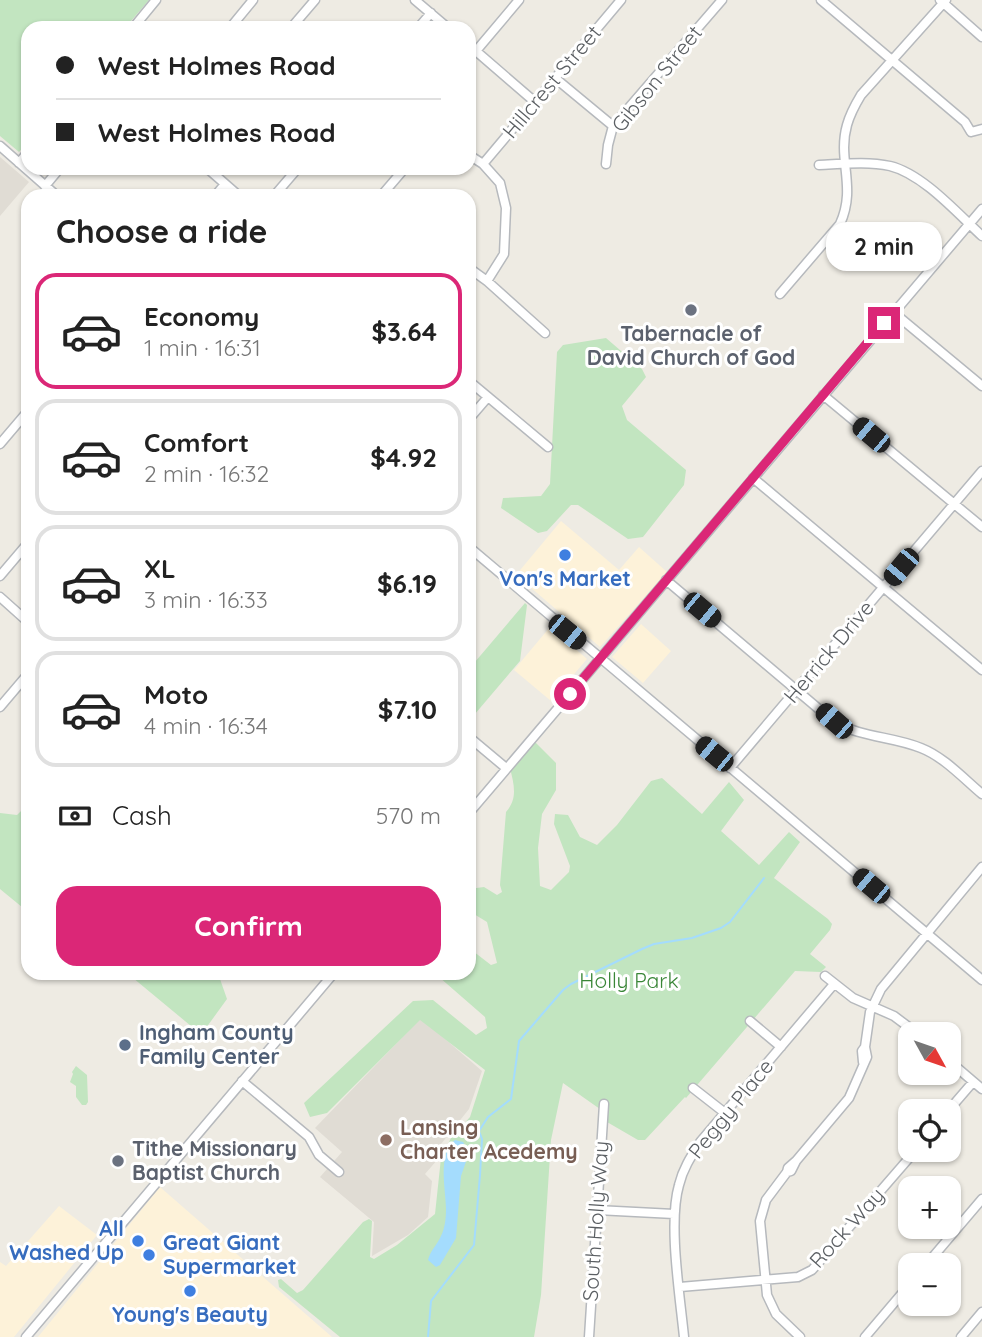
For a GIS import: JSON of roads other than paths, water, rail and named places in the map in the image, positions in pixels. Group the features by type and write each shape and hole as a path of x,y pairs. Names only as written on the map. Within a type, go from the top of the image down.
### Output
{"street":[{"path":"139,21 156,0"},
{"path":"236,21 253,0"},
{"path":"297,21 315,0"},
{"path":"476,44 519,0"},
{"name":"Hillcrest Street","path":"483,164 621,0"},
{"name":"Gibson Street","path":"606,164 613,126 722,0"},
{"path":"821,0 965,122 971,132 982,129"},
{"path":"418,1 440,21"},
{"path":"780,294 840,224 846,211 846,127 861,95 943,1 982,37"},
{"path":"424,21 431,13"},
{"path":"476,51 536,102"},
{"path":"555,78 613,126"},
{"path":"0,146 19,163 21,161"},
{"path":"476,160 500,183 506,208 504,254 487,281"},
{"path":"819,165 873,163 907,173 920,181 982,236"},
{"path":"33,175 49,189"},
{"path":"46,186 55,175"},
{"path":"215,175 231,189"},
{"path":"280,189 292,175"},
{"path":"388,189 399,175"},
{"path":"221,189 225,184"},
{"path":"476,804 982,209"},
{"path":"476,273 545,333"},
{"path":"893,312 982,386"},
{"path":"476,387 548,447"},
{"path":"823,395 982,527"},
{"path":"476,411 488,397"},
{"path":"0,444 21,419"},
{"name":"Herrick Drive","path":"730,768 982,471"},
{"path":"753,478 982,670"},
{"path":"0,576 21,551"},
{"path":"476,553 982,981"},
{"path":"666,580 844,727 866,736 908,744 934,754 982,794"},
{"path":"0,597 21,616"},
{"path":"0,707 21,682"},
{"path":"476,743 506,768"},
{"path":"800,1337 776,1314 767,1295 760,1221 762,1210 771,1192 849,1098 867,1057 866,1026 872,1005 887,979 982,867"},
{"path":"825,976 853,998 902,1022"},
{"path":"26,1337 328,980"},
{"name":"Peggy Place","path":"684,1337 674,1214 684,1169 701,1141 834,984"},
{"path":"750,1021 781,1046"},
{"path":"961,1071 982,1089"},
{"path":"242,1081 309,1137 319,1155 339,1172"},
{"path":"959,1099 974,1082"},
{"path":"693,1088 724,1113"},
{"name":"South Holly Way","path":"589,1337 604,1104"},
{"name":"Rock Way","path":"680,1287 797,1277 812,1270 906,1162"},
{"path":"936,1253 982,1199"},
{"path":"597,1210 674,1214"},
{"path":"865,1337 898,1298"},
{"path":"961,1337 982,1312"}],"water":[{"path":"455,1140 463,1142 469,1153 461,1176 456,1238 440,1265 436,1267 428,1260 444,1226 444,1163 449,1146"}],"waterway":[{"path":"428,1337 431,1301 474,1245 482,1139 479,1131 488,1117 511,1099 519,1041 571,984 654,944 692,938 721,928 730,922 764,878"}],"place":[{"name":"Tabernacle of David Church of God","path":"691,310"},
{"name":"Von's Market","path":"565,555"},
{"name":"Ingham County Family Center","path":"125,1045"},
{"name":"Lansing Charter Acedemy","path":"386,1140"},
{"name":"Tithe Missionary Baptist Church","path":"118,1161"},
{"name":"All Washed Up","path":"138,1241"},
{"name":"Great Giant Supermarket","path":"149,1255"},
{"name":"Young's Beauty","path":"190,1291"}],"park label":[{"name":"Holly Park","path":"629,981"}]}
